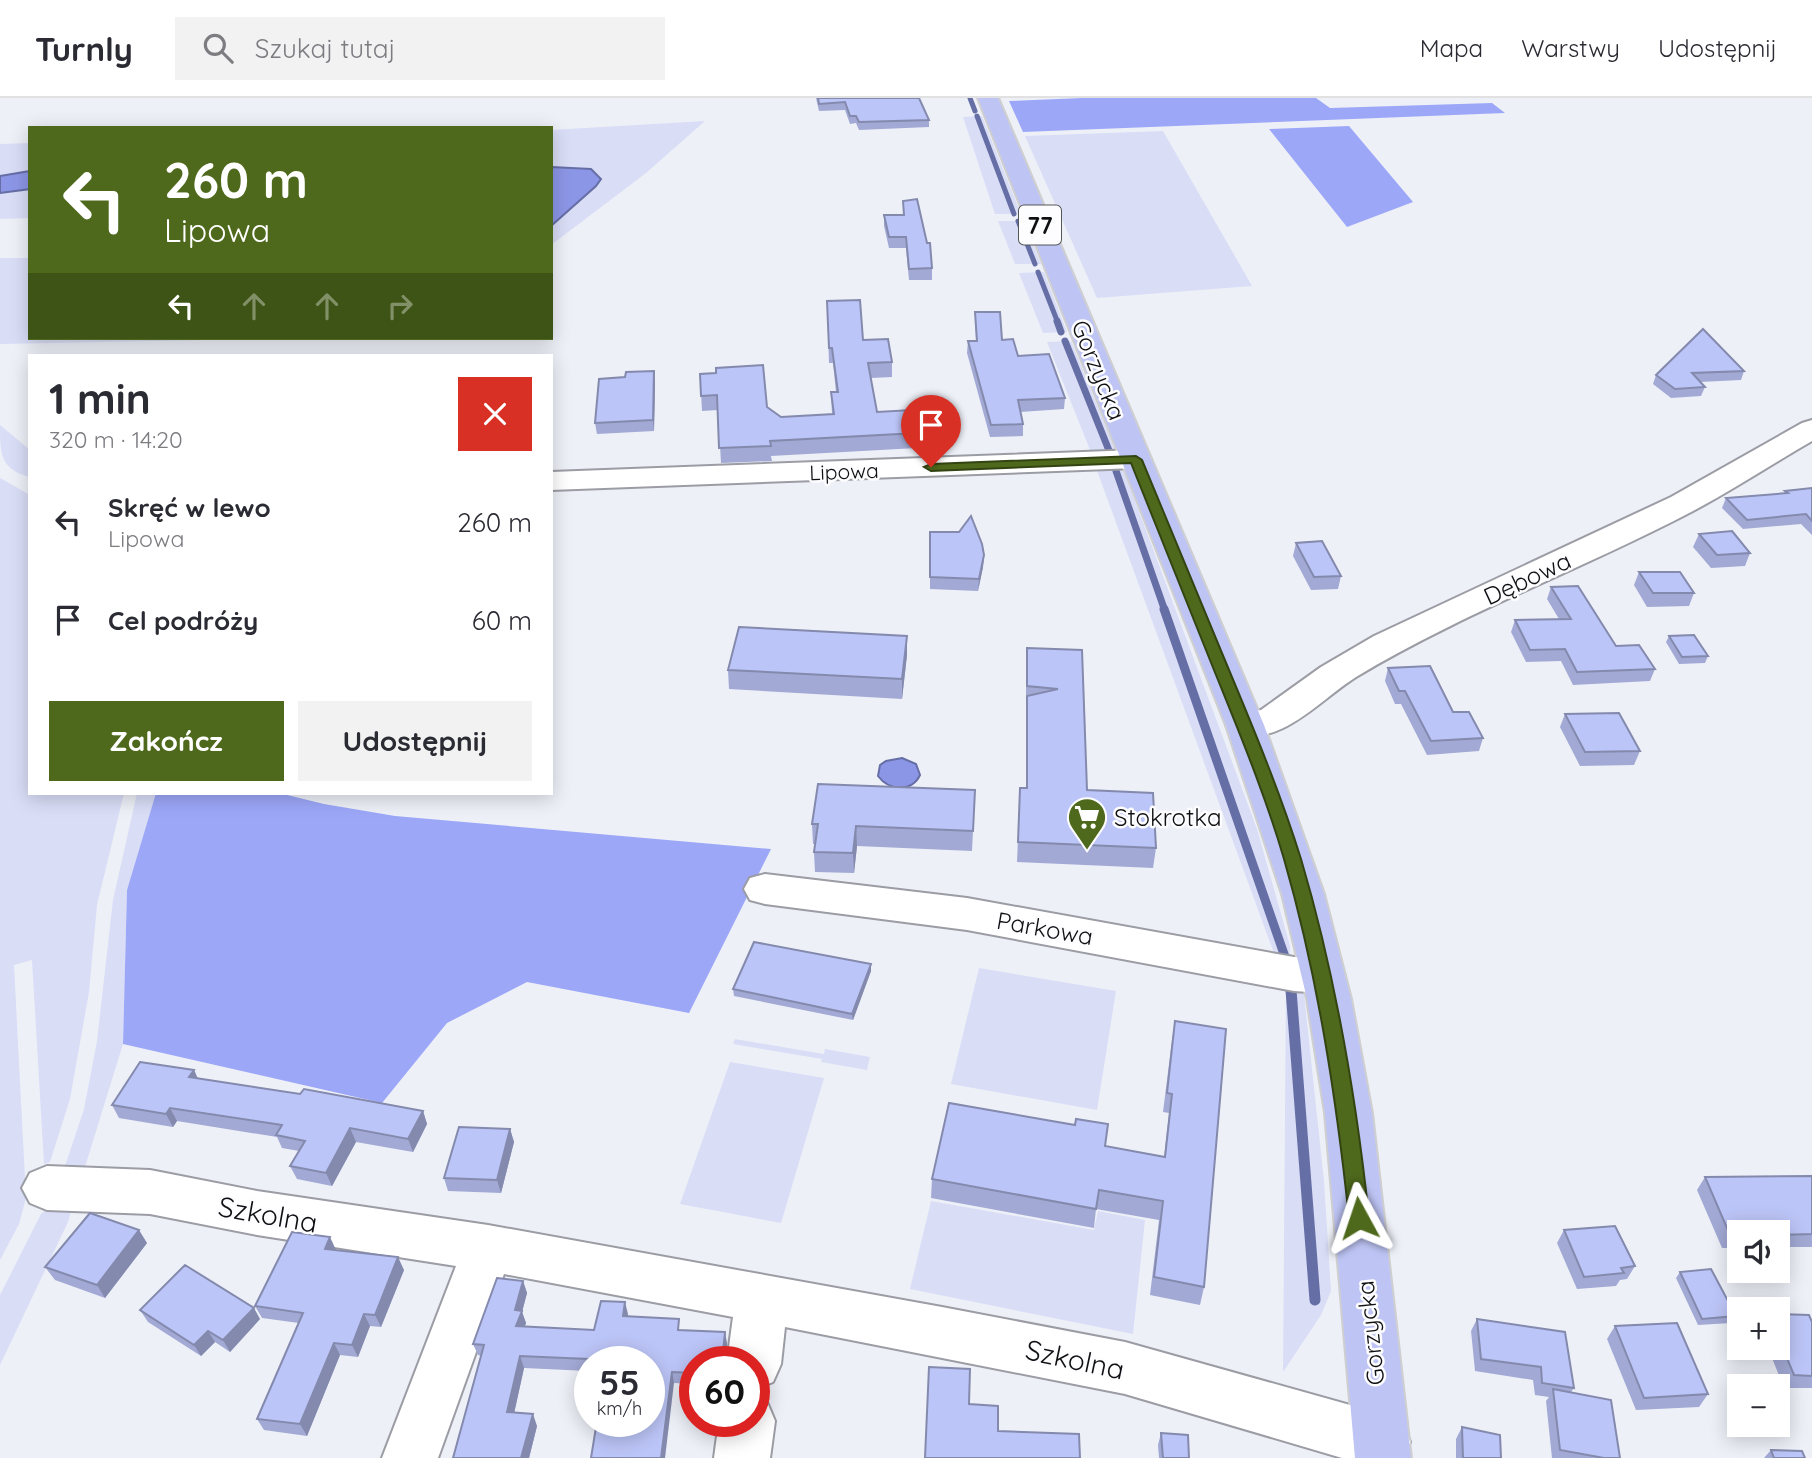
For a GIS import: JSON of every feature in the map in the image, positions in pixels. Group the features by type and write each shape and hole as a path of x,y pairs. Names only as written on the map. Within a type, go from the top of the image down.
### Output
{"main road":[{"name":"Gorzycka","path":"988,98 1245,725 1287,842 1323,976 1347,1108 1382,1450"}],"street":[{"name":"Dębowa","path":"1245,725 1271,721 1334,675 1386,644 1682,505 1812,429"},
{"name":"Lipowa","path":"553,481 1136,460"},
{"name":"Parkowa","path":"765,889 967,914 1294,974 1323,976"},
{"name":"Szkolna","path":"47,1188 150,1192 257,1213 488,1248 1125,1368 1382,1450"},
{"path":"410,1458 488,1248"},
{"path":"756,1346 762,1300"},
{"path":"742,1458 745,1437"}],"shaded area":[{"path":"1082,98 1316,98 1330,108 1492,103 1505,113 1023,132 1009,101"},
{"path":"982,116 1021,214 995,214 963,117"},
{"path":"705,121 646,173 553,243 553,130"},
{"path":"1349,126 1413,202 1347,227 1269,129"},
{"path":"1163,131 1252,286 1097,298 1025,136"},
{"path":"28,143 28,218 0,219 0,144"},
{"path":"553,167 591,169 601,179 553,224"},
{"path":"28,171 28,189 0,193 0,176"},
{"path":"998,221 1024,221 1041,264 1015,264"},
{"path":"0,258 28,258 28,340 202,340 0,344"},
{"path":"1044,272 1067,332 1043,333 1019,273"},
{"path":"1071,341 1117,454 1092,455 1047,342"},
{"path":"0,425 28,448 28,476 7,465 0,444"},
{"path":"1108,467 1124,471 1257,829 1290,946 1290,955 1275,956 1096,468"},
{"path":"0,478 28,494 28,795 124,795 97,905 89,992 70,1099 50,1162 44,1164 32,960 14,965 26,1198 19,1224 0,1260"},
{"path":"902,758 916,764 920,775 906,787 888,785 878,776 880,765"},
{"path":"137,795 155,795 127,890 123,1044 80,1183 63,1172 84,1109 97,1041 113,900"},
{"path":"155,795 287,795 395,816 771,849 689,1013 527,982 447,1023 382,1103 123,1044 127,890"},
{"path":"979,968 1116,991 1097,1110 951,1084"},
{"path":"1286,983 1304,994 1324,1181 1331,1291 1321,1315 1283,1372"},
{"path":"735,1039 824,1054 825,1049 870,1057 867,1070 821,1062 822,1059 733,1044"},
{"path":"730,1062 824,1078 781,1223 680,1204"},
{"path":"74,1201 68,1222 0,1365 0,1295 41,1214 46,1209"},
{"path":"931,1201 1094,1230 1098,1211 1145,1220 1133,1334 910,1289"}],"building":[{"path":"818,98 919,98 929,120 859,122 856,116 850,116 845,102 819,104"},
{"path":"917,199 927,243 930,243 932,268 909,269 906,237 889,237 884,215 904,215 903,201"},
{"path":"860,300 863,340 888,339 892,362 868,363 877,412 948,408 954,431 770,441 771,446 719,448 717,395 701,396 700,374 716,373 716,368 763,365 767,407 781,417 834,414 831,392 838,392 832,348 829,348 827,301"},
{"path":"975,312 1000,312 1002,340 1013,339 1018,356 1049,354 1065,398 1018,400 1023,424 991,425 968,341 977,341"},
{"path":"1703,329 1744,371 1692,373 1705,387 1675,389 1656,375"},
{"path":"654,371 653,420 595,423 599,379 625,377 626,372"},
{"path":"1812,488 1812,521 1806,514 1747,520 1726,498 1788,493 1785,491"},
{"path":"971,516 984,555 979,579 930,577 930,532 959,532"},
{"path":"1732,531 1750,553 1717,555 1699,534"},
{"path":"1322,541 1341,576 1314,577 1296,543"},
{"path":"1639,572 1680,572 1694,593 1653,593"},
{"path":"1578,586 1616,646 1639,645 1655,669 1577,672 1565,649 1530,650 1515,620 1571,619 1551,587"},
{"path":"739,627 907,636 902,679 728,670"},
{"path":"1694,635 1708,656 1682,657 1669,636"},
{"path":"1027,648 1082,650 1087,790 1153,793 1156,848 1018,842 1020,788 1027,788 1027,696 1058,689 1027,686"},
{"path":"1430,666 1453,712 1469,712 1483,738 1431,741 1405,691 1399,691 1388,668"},
{"path":"1619,713 1640,751 1585,752 1565,714"},
{"path":"818,784 975,790 973,831 856,826 853,853 814,852 818,824 812,824"},
{"path":"754,942 871,964 852,1014 733,989"},
{"path":"1175,1021 1226,1029 1204,1287 1154,1277 1163,1201 1099,1190 1096,1209 932,1179 949,1103 1075,1125 1076,1119 1108,1124 1105,1146 1165,1157 1172,1094 1167,1093"},
{"path":"140,1062 194,1070 189,1077 300,1094 304,1089 423,1111 408,1139 350,1128 326,1173 290,1166 305,1141 276,1135 282,1125 170,1108 166,1114 112,1105"},
{"path":"459,1127 510,1129 497,1180 444,1178"},
{"path":"1812,1176 1812,1234 1790,1235 1790,1220 1727,1220 1727,1228 1705,1177"},
{"path":"90,1213 139,1230 97,1285 45,1267"},
{"path":"1615,1226 1635,1266 1621,1268 1624,1273 1584,1277 1564,1230"},
{"path":"292,1232 330,1237 325,1249 398,1257 375,1315 364,1314 352,1345 334,1343 300,1424 257,1419 303,1313 255,1306"},
{"path":"185,1265 254,1308 223,1340 208,1331 194,1345 140,1310"},
{"path":"1711,1269 1727,1299 1727,1317 1702,1319 1680,1272"},
{"path":"497,1278 523,1281 515,1310 522,1311 516,1326 594,1330 601,1301 625,1302 623,1316 679,1319 678,1330 725,1332 724,1346 679,1346 679,1372 672,1372 665,1427 665,1346 574,1346 574,1358 520,1356 507,1412 533,1414 521,1458 453,1458 484,1345 473,1344"},
{"path":"1790,1314 1809,1315 1812,1322 1812,1376 1794,1375 1788,1360 1790,1360"},
{"path":"1477,1319 1565,1332 1574,1388 1542,1383 1541,1367 1481,1359"},
{"path":"1677,1323 1708,1394 1644,1398 1615,1326"},
{"path":"929,1367 970,1369 969,1404 998,1406 998,1431 1079,1434 1080,1458 925,1458"},
{"path":"1553,1389 1611,1400 1620,1458 1604,1458 1560,1450"},
{"path":"1462,1427 1500,1435 1501,1458 1463,1458"},
{"path":"1161,1433 1188,1435 1189,1458 1163,1458"},
{"path":"594,1437 664,1437 661,1458 591,1458"},
{"path":"1771,1450 1802,1451 1805,1458 1774,1458"}],"waterway":[{"path":"970,98 975,111"},
{"path":"977,116 1014,214"},
{"path":"1018,221 1035,264"},
{"path":"1038,272 1058,323"},
{"path":"1057,321 1061,332"},
{"path":"1065,341 1110,453"},
{"path":"1116,471 1165,611"},
{"path":"1164,609 1285,957"},
{"path":"1291,990 1315,1300"}],"place":[{"name":"Stokrotka","path":"1087,851"}],"route":[{"path":"931,467 1136,460 1257,757 1292,856 1334,1026 1347,1108 1359,1218"}]}
